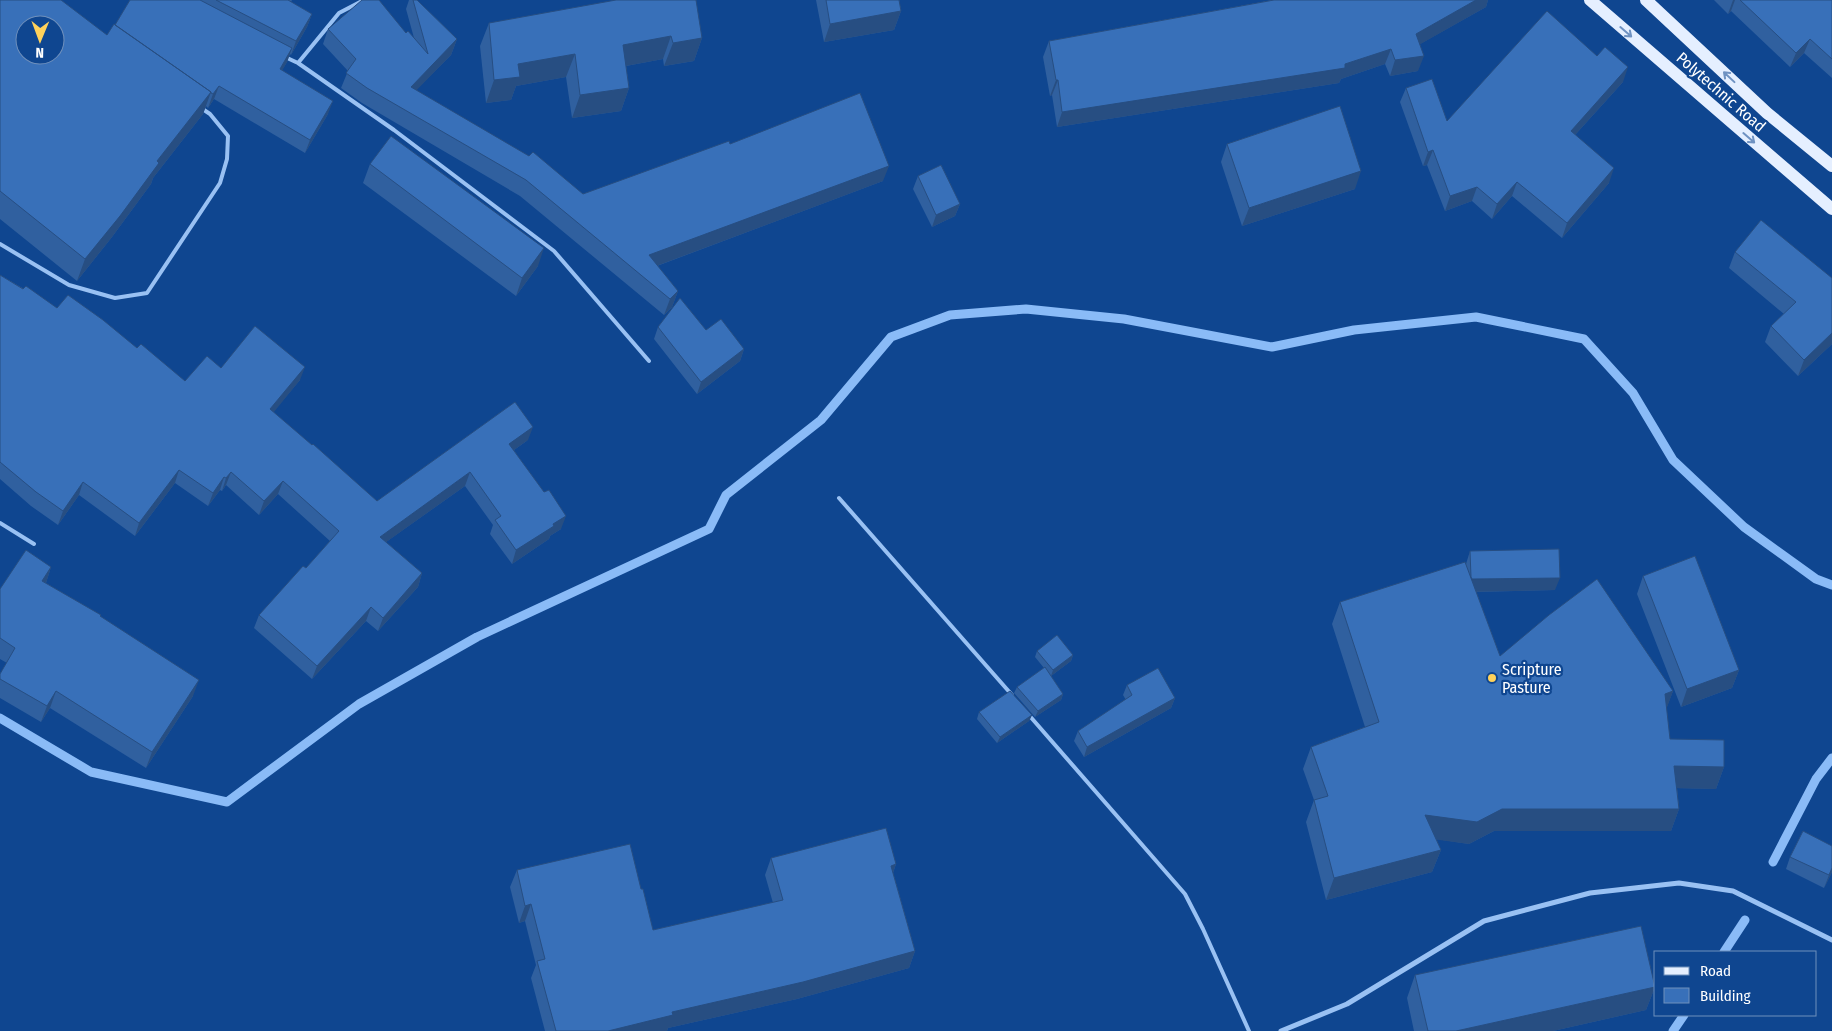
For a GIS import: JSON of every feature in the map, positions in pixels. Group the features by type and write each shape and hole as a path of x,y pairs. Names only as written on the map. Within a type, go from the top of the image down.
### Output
{"main road":[{"name":"Polytechnic Road","path":"1590,0 1831,206"},
{"name":"Polytechnic Road","path":"1646,0 1767,113 1832,166"}],"street":[{"path":"1281,1031 1347,1004 1484,921 1590,893 1679,884 1732,891 1832,940"}],"lane":[{"path":"298,63 339,13 364,0"},
{"path":"280,54 298,63 394,130 554,251 649,361"},
{"path":"0,244 69,285 115,298 147,293 220,183 227,159 228,136 210,114 195,104"},
{"path":"839,498 1016,700"},
{"path":"0,523 34,544"},
{"path":"1022,707 1185,894 1249,1031"}],"building":[{"path":"0,0 61,0 107,35 114,24 211,92 157,161 159,163 120,216 85,259 0,191"},
{"path":"130,0 200,0 292,48 280,69 333,101 310,140 219,86 213,94 211,93 115,25"},
{"path":"216,0 288,0 312,14 296,41"},
{"path":"362,0 379,0 406,33 408,31 428,54 413,0 417,0 457,39 411,87 529,156 533,152 583,194 729,141 730,144 860,93 889,166 649,255 678,291 670,299 526,180 367,88 346,73 356,59 328,29"},
{"path":"616,0 696,0 702,38 673,43 671,36 623,45 629,88 580,95 575,54 518,64 520,77 494,80 489,23"},
{"path":"826,0 899,0 901,11 830,24"},
{"path":"1274,0 1476,0 1416,34 1424,56 1395,60 1391,49 1345,64 1345,68 1062,112 1058,80 1056,80 1049,41"},
{"path":"1740,0 1832,0 1832,59 1810,39 1796,53"},
{"path":"1547,11 1597,56 1605,47 1628,67 1571,131 1614,168 1567,223 1517,182 1497,204 1477,187 1450,196 1433,150 1428,152 1406,88 1432,79 1447,121"},
{"path":"1340,106 1361,171 1249,208 1227,144"},
{"path":"391,136 544,248 522,278 370,164"},
{"path":"941,165 960,204 936,215 918,176"},
{"path":"1761,220 1832,278 1832,333 1804,360 1771,326 1796,302 1735,252"},
{"path":"0,275 23,289 26,286 57,308 68,295 137,348 141,344 185,381 207,356 221,368 255,326 305,367 270,409 377,501 515,402 533,427 509,444 544,492 549,490 566,516 553,524 554,526 516,550 495,520 501,516 470,472 380,537 422,573 383,618 371,607 317,666 259,615 303,566 306,568 339,531 283,481 264,501 231,472 226,478 224,477 213,493 179,470 139,523 83,482 63,511 36,492 0,462"},
{"path":"680,298 706,330 721,319 744,349 701,382 658,327"},
{"path":"1559,549 1560,578 1472,579 1471,577 1470,551"},
{"path":"26,550 51,567 42,581 101,615 199,680 152,752 56,691 47,706 0,679 0,674 15,648 0,638 0,589"},
{"path":"1695,556 1739,670 1687,689 1643,576"},
{"path":"1465,562 1500,656 1549,615 1597,579 1673,691 1665,694 1670,739 1724,740 1724,767 1674,766 1679,809 1502,809 1477,822 1425,815 1441,850 1334,878 1314,800 1328,796 1311,747 1379,722 1340,602"},
{"path":"1057,635 1073,655 1053,670 1037,651"},
{"path":"1045,667 1063,694 1038,711 1017,687"},
{"path":"1158,668 1175,698 1087,747 1078,731 1132,695 1127,685"},
{"path":"1010,691 1032,715 1000,737 979,712"},
{"path":"886,828 896,864 891,866 915,951 803,982 672,1012 673,1015 608,1031 556,1031 537,961 545,959 531,904 525,906 517,870 630,844 653,930 783,900 771,858"},
{"path":"1803,831 1832,846 1832,868 1829,875 1790,857"},
{"path":"1641,926 1654,987 1456,1031 1428,1031 1415,975"}],"waterway":[{"path":"0,718 91,772 227,802 359,704 477,637 709,529 726,495 821,420 891,337 950,315 1026,309 1124,319 1272,347 1354,330 1476,317 1584,339 1633,393 1673,460 1744,527 1816,579 1832,585"},
{"path":"1773,862 1816,779 1832,758"},
{"path":"1725,951 1745,920"},
{"path":"1673,1031 1683,1016"}],"place":[{"name":"Scripture Pasture","path":"1492,678"}]}
